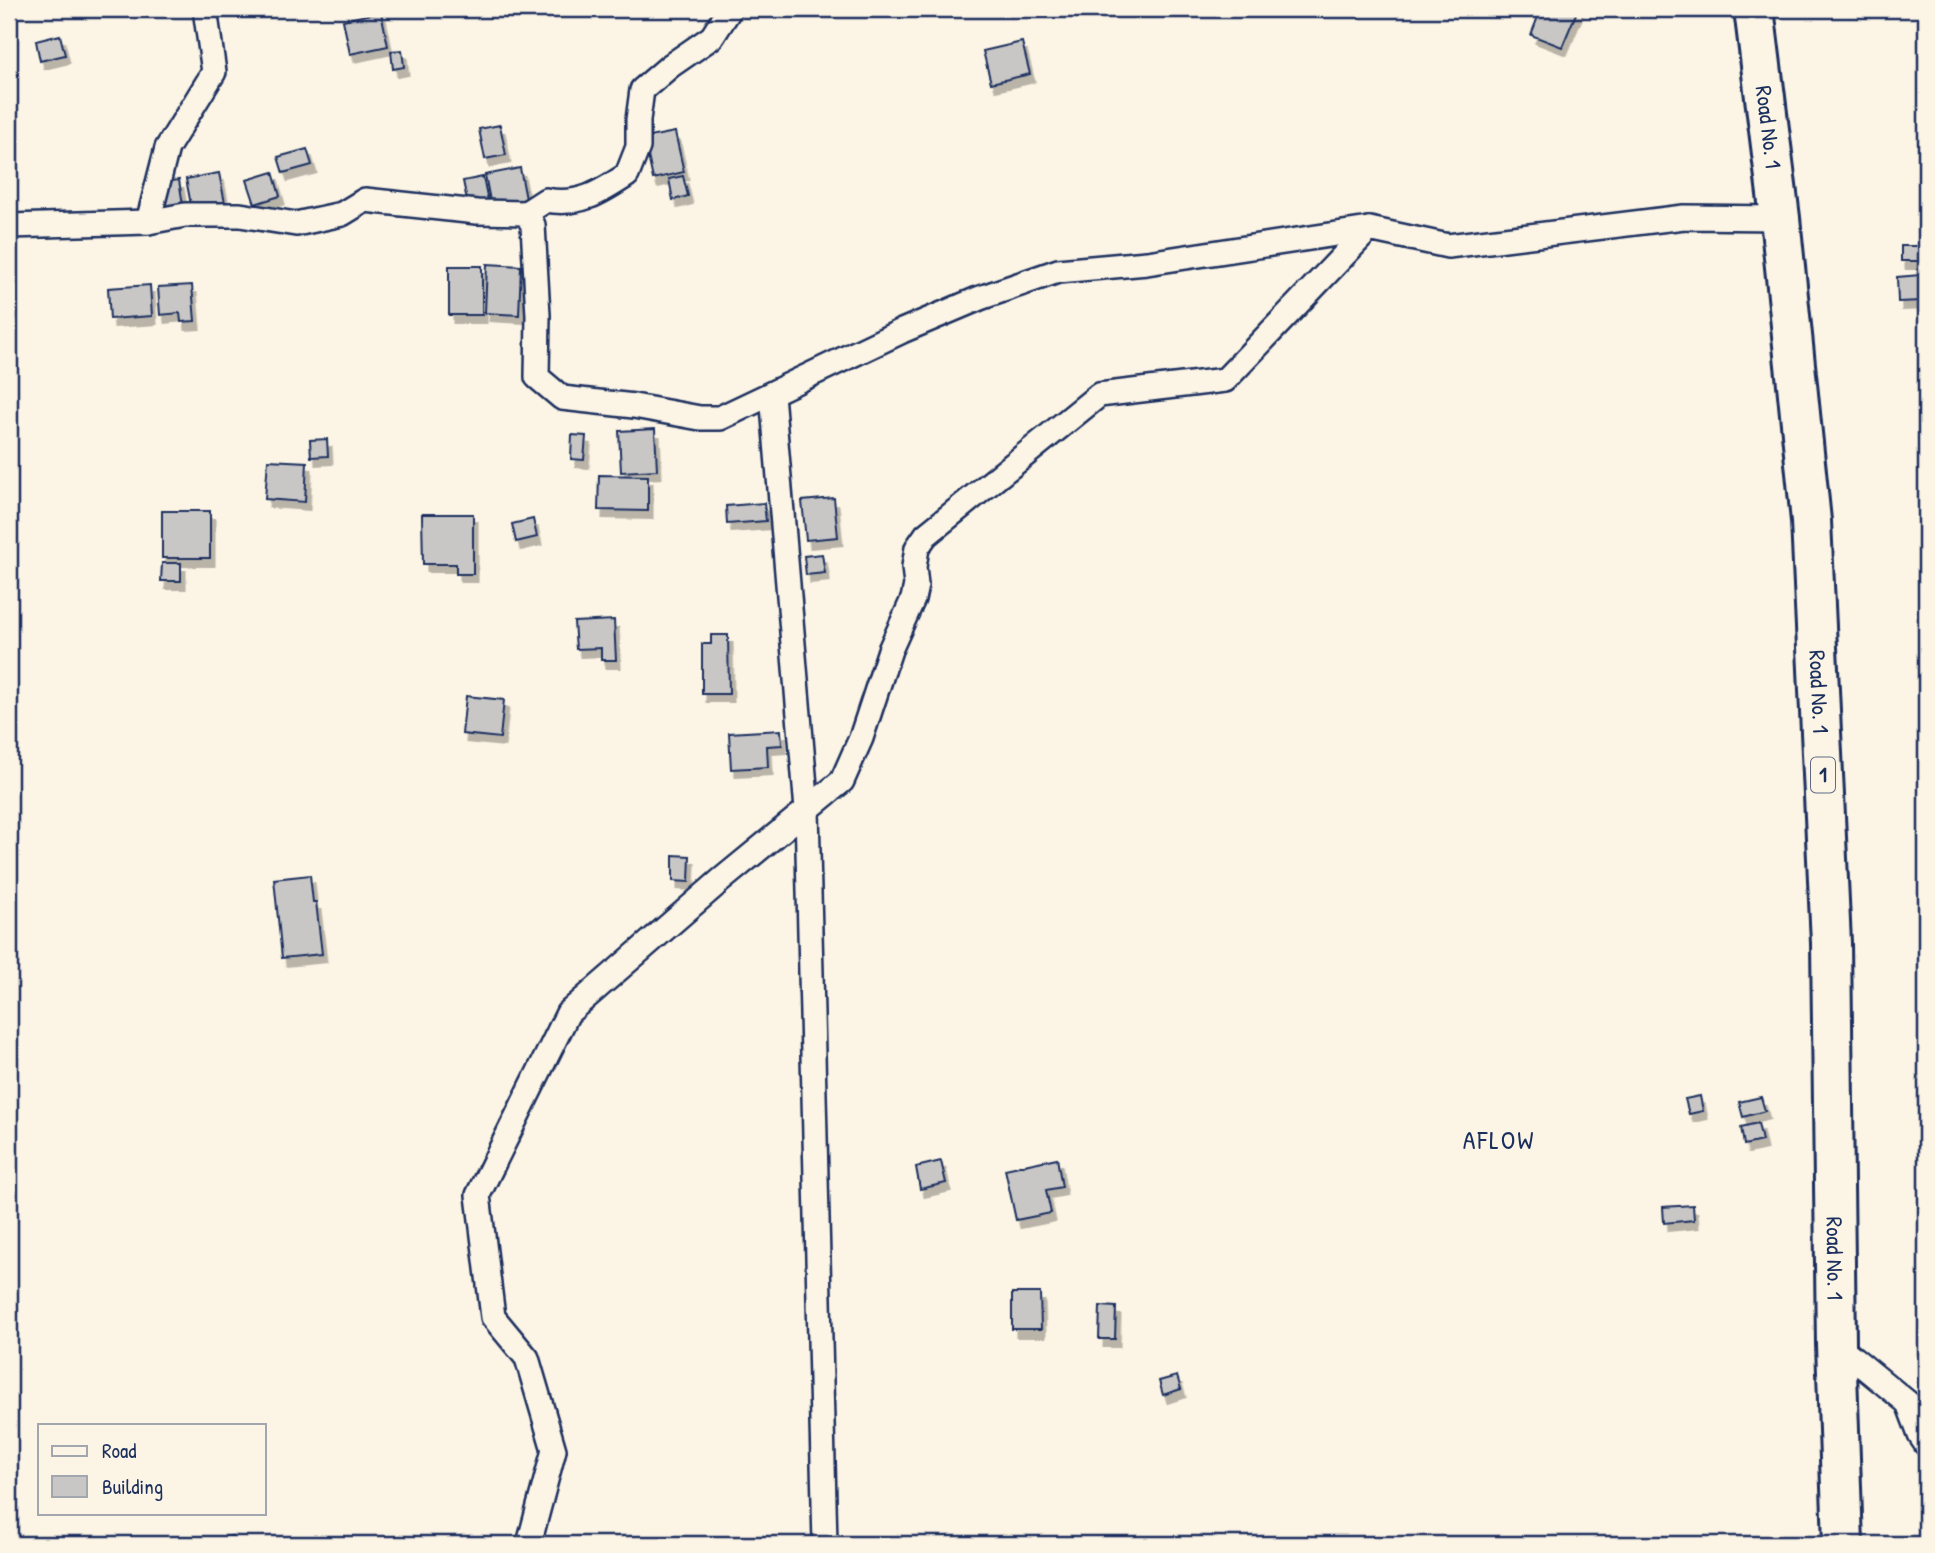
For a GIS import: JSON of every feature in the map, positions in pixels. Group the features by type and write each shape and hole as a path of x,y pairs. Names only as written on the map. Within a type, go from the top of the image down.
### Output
{"highway":[{"name":"Road No. 1","path":"1754,9 1780,218 1811,521 1831,943 1836,1344 1843,1544"}],"street":[{"path":"148,222 167,148 214,72 205,9"},
{"path":"9,226 148,222 185,215 240,215 296,224 342,214 365,200 477,212 526,213 546,200 564,204 591,196 627,175 638,146 642,90 670,66 712,37 730,9"},
{"path":"526,213 533,225 538,315 537,377 562,398 634,406 700,418 720,418 902,331 981,298 1058,271 1147,262 1369,229 1448,246 1684,217 1780,218"},
{"path":"529,1544 554,1450 527,1357 493,1317 478,1195 568,1013 720,881 842,781 861,738 890,650 913,599 917,548 926,535 1099,395 1225,380 1369,229"},
{"path":"772,394 807,810 825,1544"},
{"path":"1836,1344 1908,1404 1920,1436 1926,1444"}],"building":[{"path":"1541,9 1578,9 1562,47 1531,35"},
{"path":"381,12 388,46 350,54 343,20"},
{"path":"60,35 65,55 40,61 36,41"},
{"path":"1022,42 1030,74 991,83 983,51"},
{"path":"402,50 404,67 393,69 391,51"},
{"path":"500,125 506,155 485,159 479,129"},
{"path":"675,132 684,172 653,179 644,138"},
{"path":"307,149 312,165 283,173 278,157"},
{"path":"520,168 526,199 491,206 485,175"},
{"path":"273,172 280,196 255,204 247,180"},
{"path":"219,173 226,208 193,215 186,179"},
{"path":"683,176 688,196 673,200 669,179"},
{"path":"483,177 488,201 468,205 463,181"},
{"path":"179,180 184,211 163,215 158,183"},
{"path":"1901,246 1921,246 1921,261 1901,261"},
{"path":"487,264 521,266 519,315 485,313"},
{"path":"449,266 482,266 482,315 449,315"},
{"path":"1920,275 1922,301 1898,302 1897,277"},
{"path":"150,285 152,316 110,319 108,288"},
{"path":"192,285 195,321 181,322 180,313 160,315 158,287"},
{"path":"655,429 657,470 621,472 619,431"},
{"path":"572,435 586,436 584,460 571,459"},
{"path":"327,439 328,456 311,457 310,440"},
{"path":"268,460 307,462 305,502 265,499"},
{"path":"599,475 648,476 648,511 598,510"},
{"path":"834,498 838,537 806,540 802,501"},
{"path":"764,503 766,521 727,524 726,506"},
{"path":"162,511 210,511 210,558 162,558"},
{"path":"422,514 473,514 473,574 456,574 456,564 423,564"},
{"path":"533,519 537,537 516,542 512,524"},
{"path":"822,554 825,573 806,575 804,556"},
{"path":"162,563 181,563 181,581 161,581"},
{"path":"614,620 616,660 601,660 601,648 576,649 574,622"},
{"path":"711,635 728,635 729,694 702,694 702,644 711,644"},
{"path":"466,696 504,700 500,738 462,734"},
{"path":"781,730 782,745 767,746 768,767 731,769 729,733"},
{"path":"673,855 690,856 689,882 673,881"},
{"path":"310,875 322,954 282,958 274,879"},
{"path":"1700,1096 1703,1111 1689,1114 1685,1099"},
{"path":"1761,1097 1765,1111 1743,1117 1739,1102"},
{"path":"1758,1123 1762,1141 1744,1145 1741,1127"},
{"path":"1057,1158 1062,1187 1046,1190 1051,1213 1016,1220 1005,1169"},
{"path":"941,1161 946,1183 920,1189 916,1167"},
{"path":"1693,1205 1694,1220 1664,1223 1663,1207"},
{"path":"1012,1293 1040,1293 1041,1329 1012,1329"},
{"path":"1100,1306 1116,1307 1115,1339 1099,1339"},
{"path":"1177,1376 1181,1389 1163,1395 1159,1381"},
{"path":"232,1536 233,1544 219,1544 219,1538"}],"district":[{"name":"AFLOW","path":"1499,1140"}]}
